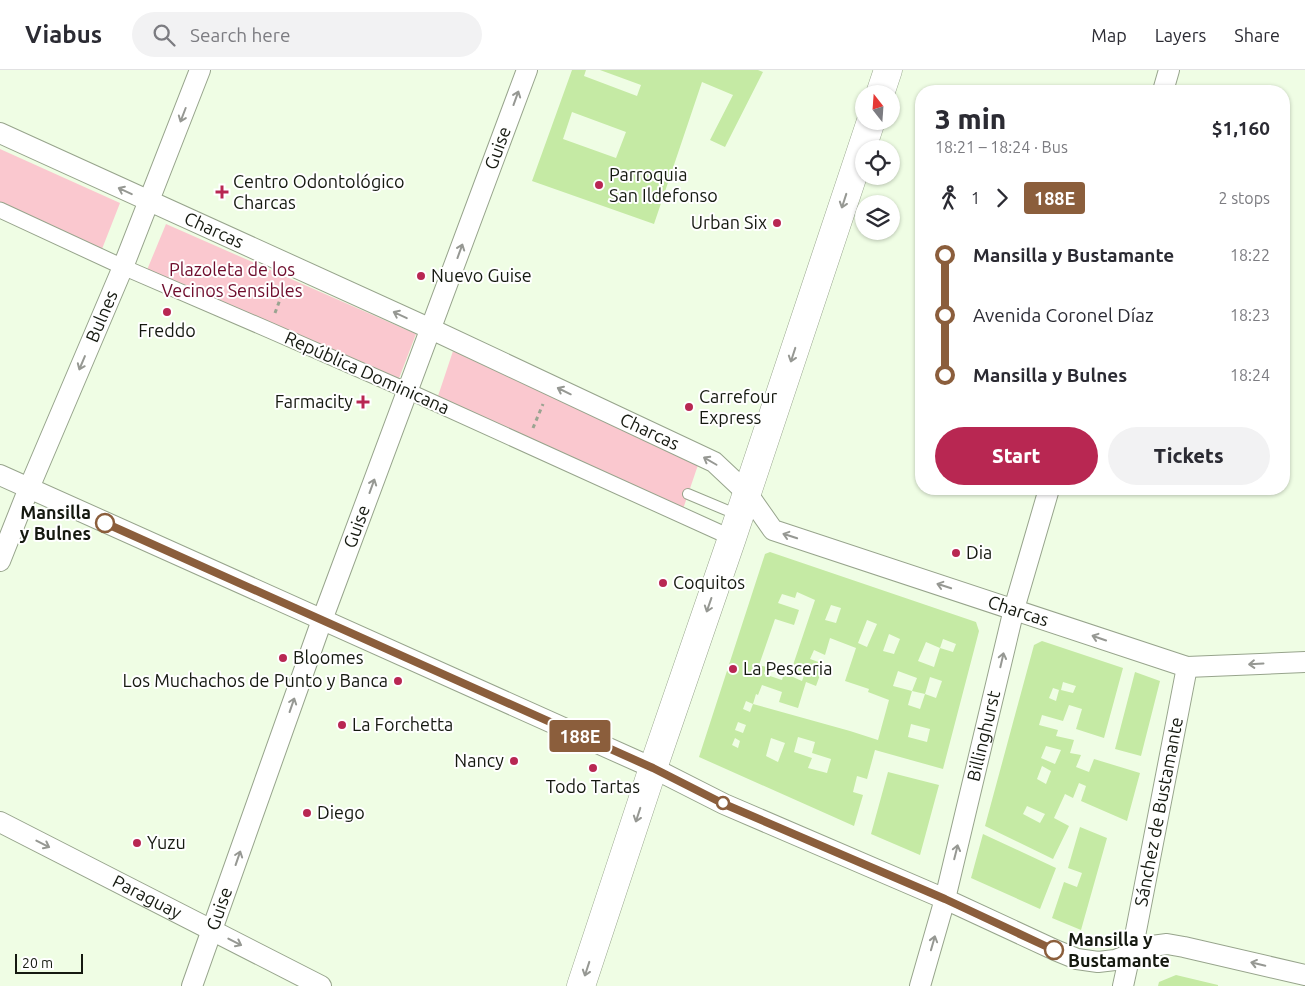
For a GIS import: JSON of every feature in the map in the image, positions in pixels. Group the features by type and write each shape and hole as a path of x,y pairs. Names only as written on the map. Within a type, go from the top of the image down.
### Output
{"main road":[{"path":"883,85 888,70"},
{"path":"582,986 653,768 740,515 868,130"}],"street":[{"name":"Bulnes","path":"0,561 29,488 123,268 200,70"},
{"name":"Guise","path":"192,986 322,620 527,70"},
{"path":"1165,85 1170,70"},
{"name":"Charcas","path":"0,133 431,329 714,462 740,515 773,530 1187,667 1305,662"},
{"name":"República Dominicana","path":"0,210 123,268 270,330 526,444 740,515"},
{"path":"0,475 653,768 724,804 945,899 1054,950 1077,958 1098,962 1115,960 1152,946 1167,944 1305,975"},
{"name":"Billinghurst","path":"920,986 945,899 1014,610 1047,495"},
{"name":"Sánchez de Bustamante","path":"1123,986 1135,936 1187,667"},
{"name":"Paraguay","path":"0,822 321,986"}],"lane":[{"path":"688,494 740,515"}],"path":[{"path":"270,330 292,265"},
{"path":"526,444 551,385"}],"green space":[{"path":"0,149 120,203 102,249 0,202"},
{"name":"Plazoleta de los Vecinos Sensibles","path":"166,224 416,334 398,381 147,270"},
{"path":"453,351 698,465 683,509 438,396"}],"building":[{"path":"572,70 586,70 584,76 637,96 641,85 600,70 758,70 763,72 725,147 710,140 733,95 702,82 654,224 532,181","holes":["572,112 626,132 616,158 563,139"]},
{"path":"770,552 976,622 979,631 943,769 875,750 867,779 857,776 853,792 863,795 854,826 699,757 765,554","holes":["797,592 815,600 792,668 805,673 802,681 784,673 782,680 764,674 766,667 759,665 775,619 794,625 799,610 778,603 782,594 795,598","831,605 841,608 836,623 825,620","867,620 877,624 867,647 858,643","889,634 900,639 894,654 883,651","830,638 856,648 845,681 869,689 868,692 889,700 878,740 753,704 756,694 758,695 762,685 782,692 779,702 798,708 806,682 816,686 824,664 810,659 814,650 825,655","943,639 956,644 953,652 940,648","926,642 940,648 934,667 918,661","898,671 917,678 912,691 893,686","930,677 942,681 936,698 925,694","912,691 925,694 920,709 908,705","746,701 753,704 750,712 743,709","738,722 746,725 743,733 735,730","911,724 930,729 927,742 908,737","798,737 815,742 812,753 831,759 827,773 808,768 812,758 794,752","735,738 740,741 738,748 732,745","771,738 785,743 778,762 766,756"]},
{"path":"1042,641 1123,668 1104,738 1076,729 1082,709 1069,705 1063,721 1042,715 1039,725 1058,730 1056,736 1074,740 1070,753 1081,755 1076,767 1089,772 1094,759 1140,773 1127,821 1081,801 1086,786 1079,783 1073,798 1065,794 1054,818 1069,826 1053,859 985,826 1034,645","holes":["1063,682 1076,686 1073,693 1061,690","1053,688 1059,690 1056,701 1049,698","1046,746 1061,750 1055,764 1041,758","1042,766 1051,771 1046,784 1037,779","1027,806 1045,814 1040,823 1023,814"]},
{"path":"1135,672 1160,681 1141,756 1115,749"},
{"path":"888,772 939,785 920,855 871,834"},
{"path":"1080,827 1107,838 1081,930 1052,918 1064,882 1077,887 1082,873 1068,868"},
{"path":"983,834 1056,868 1040,909 971,878"},
{"path":"1176,975 1218,986 1158,986 1159,982"}],"bus line":[{"name":"188E","path":"105,523 653,768 724,804 945,899 1054,950"}],"place":[{"name":"Parroquia San Ildefonso","path":"599,185"},
{"name":"Centro Odontológico Charcas","path":"222,192"},
{"name":"Urban Six","path":"777,223"},
{"name":"Nuevo Guise","path":"421,276"},
{"name":"Freddo","path":"167,312"},
{"name":"Farmacity","path":"363,402"},
{"name":"Carrefour Express","path":"689,407"},
{"name":"Mansilla y Bulnes","path":"105,523"},
{"name":"Dia","path":"956,553"},
{"name":"Coquitos","path":"663,583"},
{"name":"Bloomes","path":"283,658"},
{"name":"La Pesceria","path":"733,669"},
{"name":"Los Muchachos de Punto y Banca","path":"398,681"},
{"name":"La Forchetta","path":"342,725"},
{"name":"Nancy","path":"514,761"},
{"name":"Todo Tartas","path":"593,768"},
{"name":"Diego","path":"307,813"},
{"name":"Yuzu","path":"137,843"},
{"name":"Mansilla y Bustamante","path":"1054,950"}]}
